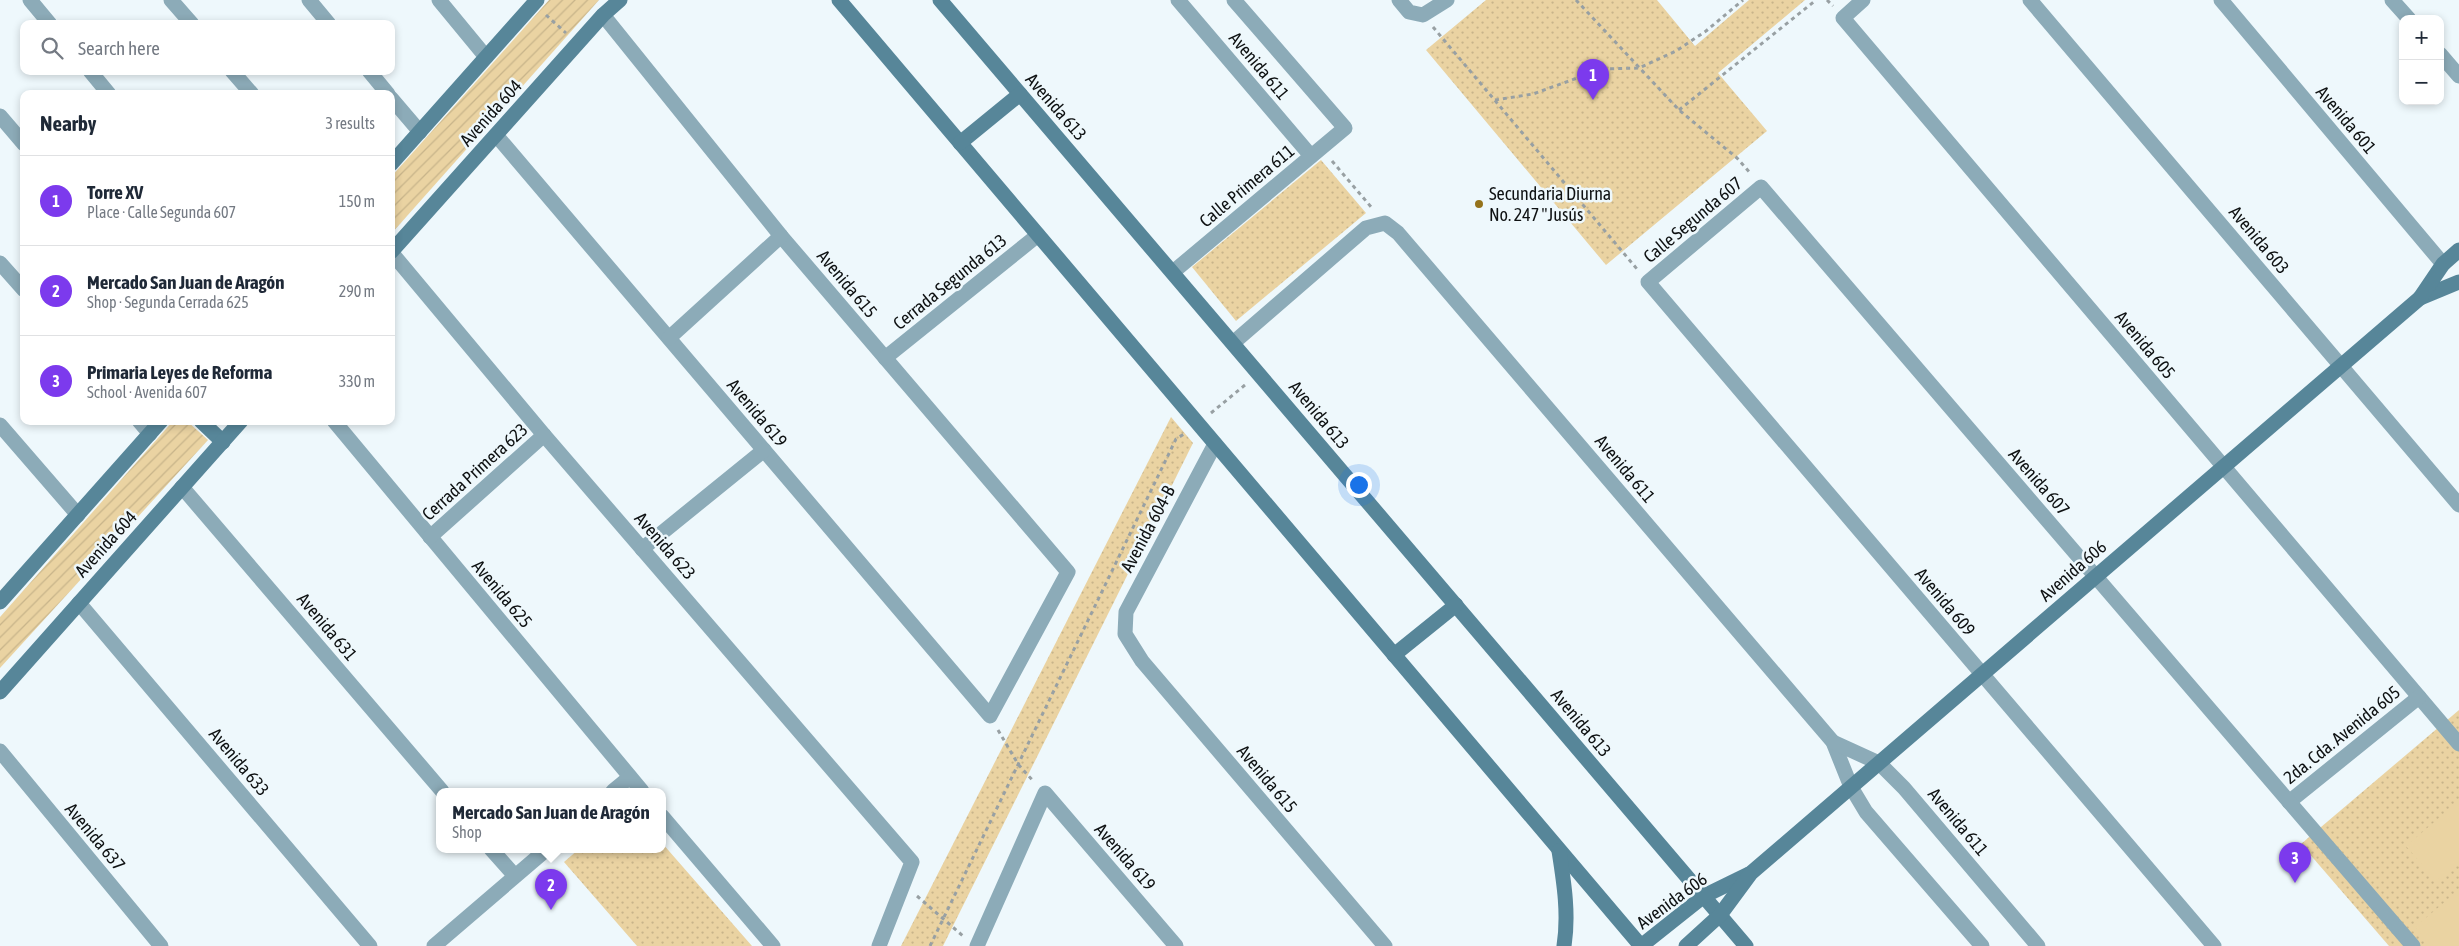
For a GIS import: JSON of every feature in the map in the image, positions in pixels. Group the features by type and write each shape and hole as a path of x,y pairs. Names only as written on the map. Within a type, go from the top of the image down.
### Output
{"street":[{"path":"30,0 47,20"},
{"path":"171,0 188,20"},
{"path":"309,0 326,20"},
{"path":"439,0 486,57"},
{"name":"Avenida 604","path":"395,248 603,15 620,0"},
{"path":"839,0 1641,946"},
{"name":"Avenida 613","path":"940,0 1746,946"},
{"name":"Avenida 611","path":"1178,0 1316,152"},
{"name":"Avenida 611","path":"1234,0 1345,128"},
{"path":"1399,0 1409,12 1423,16 1446,0"},
{"name":"Avenida 605","path":"1863,0 1843,18 2459,744"},
{"name":"Avenida 603","path":"2030,0 2459,505"},
{"name":"Avenida 601","path":"2221,0 2443,264"},
{"path":"2392,0 2405,15"},
{"path":"395,160 535,2"},
{"name":"Avenida 615","path":"603,15 781,236 1068,572 990,716"},
{"path":"2444,59 2459,76"},
{"path":"93,75 106,90"},
{"path":"235,75 249,90"},
{"path":"372,75 385,90"},
{"path":"960,143 1020,94"},
{"path":"395,103 420,132"},
{"path":"0,116 20,139"},
{"name":"Calle Primera 611","path":"1173,272 1345,128"},
{"name":"Avenida 619","path":"496,135 990,716"},
{"name":"Calle Segunda 607","path":"1648,282 1762,187"},
{"name":"Avenida 607","path":"1762,187 2413,946"},
{"path":"1232,343 1366,228 1386,223"},
{"name":"Avenida 611","path":"1386,223 1398,233 1833,742 1851,787 1866,812 1982,946"},
{"name":"Cerrada Segunda 613","path":"886,358 1038,235"},
{"path":"669,338 781,236"},
{"name":"Avenida 606","path":"1686,946 1720,915 1751,873 2420,298 2443,264 2459,250"},
{"name":"Avenida 623","path":"395,257 544,435 912,862 904,884"},
{"path":"0,263 20,286"},
{"name":"Avenida 609","path":"1648,282 2214,946"},
{"name":"Avenida 606","path":"2420,298 2459,282"},
{"path":"0,425 78,515"},
{"path":"142,425 150,434"},
{"path":"1,599 158,425"},
{"path":"205,425 223,442"},
{"name":"Avenida 604","path":"0,692 238,425"},
{"name":"Avenida 625","path":"337,425 639,788"},
{"name":"Cerrada Primera 623","path":"430,537 544,435"},
{"name":"Avenida 604-B","path":"1125,634 1126,612 1215,444"},
{"path":"642,549 764,450"},
{"name":"Avenida 631","path":"182,487 439,788"},
{"name":"Avenida 633","path":"79,603 370,946"},
{"path":"1394,655 1456,605"},
{"name":"Avenida 615","path":"1125,634 1142,661 1385,946"},
{"name":"2da. Cda. Avenida 605","path":"2289,802 2419,697"},
{"name":"Avenida 611","path":"1833,742 1879,763 1904,788 2038,946"},
{"name":"Avenida 637","path":"0,752 161,946"},
{"path":"617,788 630,777"},
{"path":"972,943 1045,793"},
{"name":"Avenida 619","path":"1045,793 1176,946"},
{"path":"666,821 773,946"},
{"path":"1558,850 1566,891 1567,929 1564,946"},
{"path":"495,853 515,876"},
{"path":"434,946 542,853"},
{"name":"Avenida 606","path":"1641,946 1704,896 1751,873"},
{"path":"879,946 904,884"}],"path":[{"path":"1576,0 1679,110 1737,158 1762,187"},
{"path":"1494,100 1533,94 1602,69 1639,68 1676,52 1706,31 1743,0"},
{"path":"1679,110 1816,0"},
{"path":"535,2 578,43"},
{"path":"1423,16 1648,282"},
{"path":"1316,152 1386,223"},
{"path":"930,946 1176,439 1198,424 1259,374"},
{"path":"990,716 1018,764 1045,793"},
{"path":"904,884 972,943"}],"shaded area":[{"path":"549,0 599,0 395,230 395,173"},
{"path":"1486,0 1657,0 1695,46 1749,0 1805,0 1718,73 1767,131 1606,265 1426,50"},
{"path":"1321,160 1366,213 1236,321 1192,267"},
{"path":"1171,417 1193,443 943,946 901,946"},
{"path":"169,425 191,425 208,440 0,668 0,617"},
{"path":"2459,710 2459,946 2389,946 2301,844"},
{"path":"2459,801 2459,862 2436,881 2406,846"},
{"path":"666,848 752,946 637,946 564,862 574,853 666,853"},
{"path":"2459,890 2459,946 2431,946 2415,927"}],"place":[{"name":"Torre XV","path":"1593,100"},
{"name":"Secundaria Diurna No. 247 \"Jusús","path":"1479,204"},
{"name":"Primaria Leyes de Reforma","path":"2295,883"},
{"name":"Mercado San Juan de Aragón","path":"551,910"}]}
